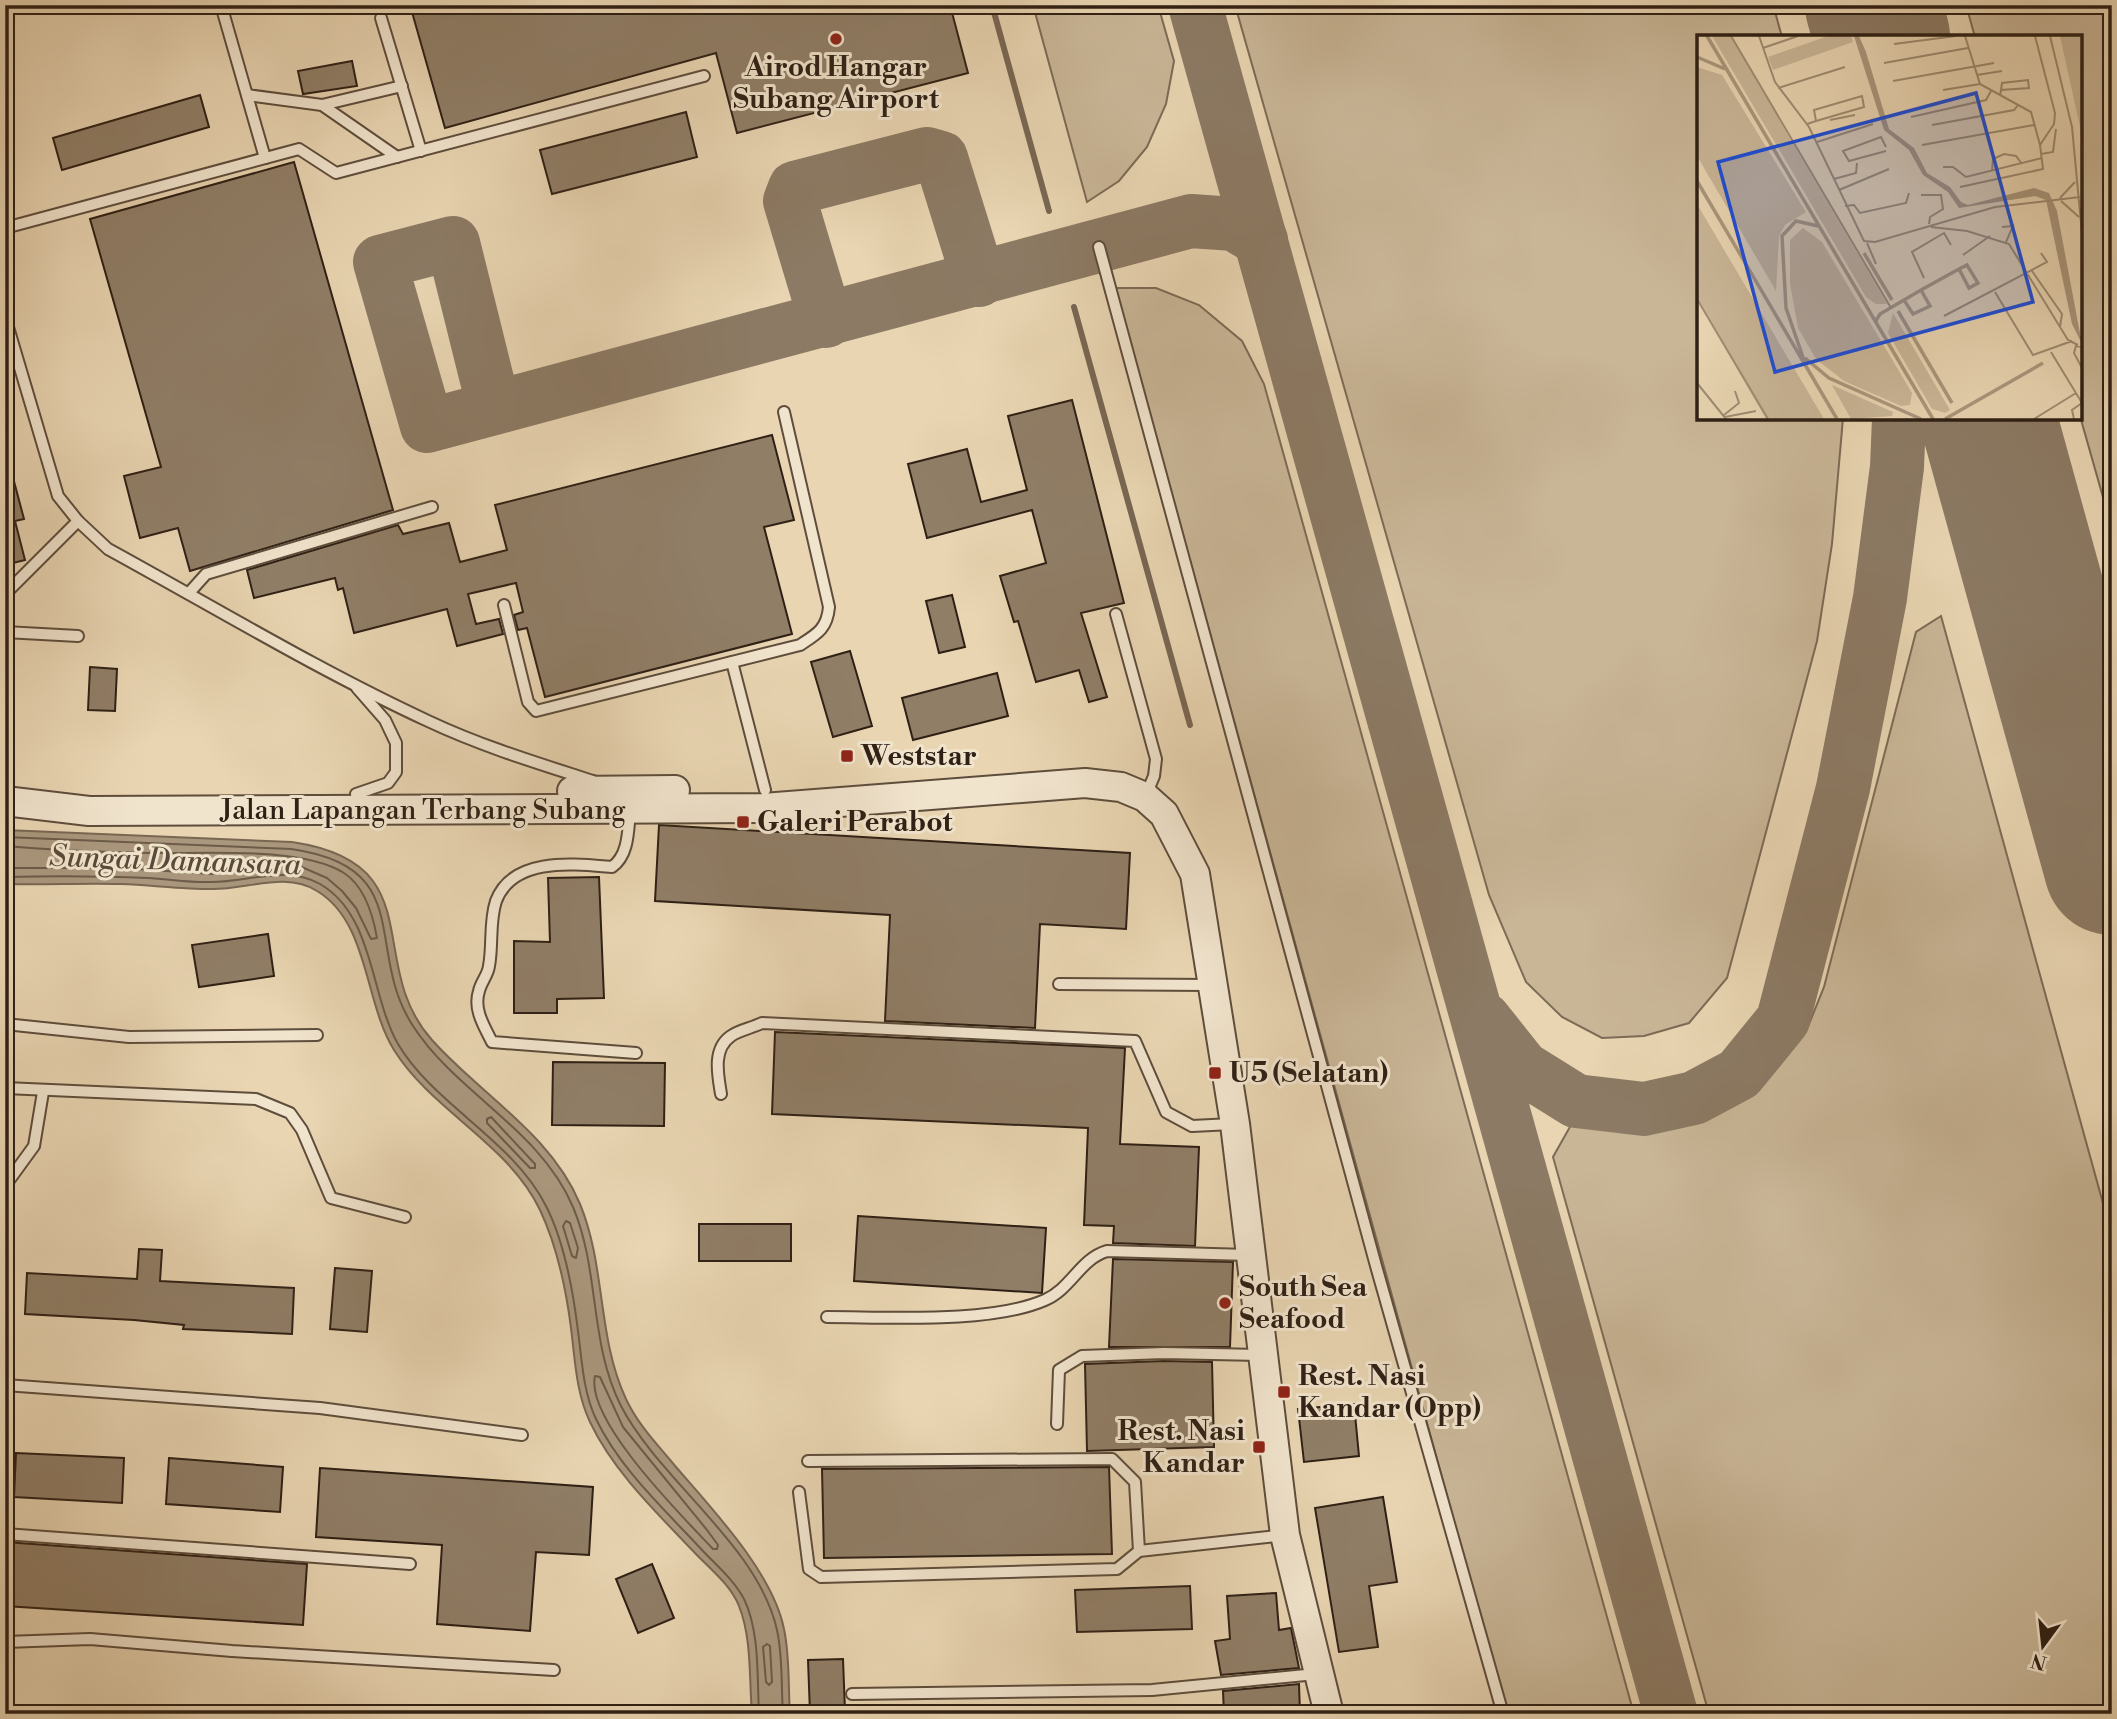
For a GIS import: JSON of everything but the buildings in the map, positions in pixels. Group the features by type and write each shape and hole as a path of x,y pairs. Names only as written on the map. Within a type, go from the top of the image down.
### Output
{"street":[{"name":"Jalan Lapangan Terbang Subang","path":"5,786 77,794 356,794 626,800 762,808 1086,783 1121,788 1144,797 1164,814 1195,874 1235,1124 1285,1535 1329,1714"},
{"name":"Jalan Lapangan Terbang Subang","path":"5,801 89,811 626,800 765,790 841,800"}],"lane":[{"path":"221,5 265,158"},
{"path":"381,18 421,150"},
{"path":"5,228 299,149 336,173 704,75"},
{"path":"247,96 323,105 402,86"},
{"path":"323,105 397,157"},
{"path":"1099,247 1376,1266 1503,1714"},
{"name":"Jalan Lapangan Terbang Subang","path":"5,317 58,496 78,521 108,549 353,685 496,750 626,800"},
{"path":"504,605 528,702 536,711 800,645 822,632 828,619 829,607 784,412"},
{"path":"190,593 206,574 432,507"},
{"path":"5,594 78,521"},
{"path":"1116,614 1156,759 1154,776 1144,797"},
{"path":"5,632 78,636"},
{"path":"732,662 765,790"},
{"path":"353,685 384,720 396,743 396,772 388,783 356,794"},
{"path":"626,800 625,848 619,863 612,867 544,865 516,877 497,899 490,937 489,967 478,992 478,1010 492,1042 636,1053"},
{"path":"1059,984 1213,985"},
{"path":"721,1094 717,1066 723,1043 732,1034 761,1023 1135,1041 1166,1112 1192,1126 1235,1124"},
{"path":"5,1024 129,1037 317,1035"},
{"path":"5,1088 256,1098 290,1113 302,1130 331,1198 405,1217"},
{"path":"5,1180 10,1179 34,1146 43,1091"},
{"path":"827,1317 911,1317 1020,1308 1058,1294 1083,1265 1096,1254 1107,1251 1251,1255"},
{"path":"1057,1424 1059,1370 1082,1356 1164,1353 1263,1355"},
{"path":"5,1385 320,1408 522,1435"},
{"path":"808,1461 1112,1459 1135,1482 1139,1551"},
{"path":"799,1492 809,1569 821,1577 1117,1569 1139,1551 1285,1535"},
{"path":"5,1534 410,1564"},
{"path":"5,1642 90,1639 554,1670"},
{"path":"852,1694 1153,1690 1319,1674"}],"shaded area":[{"path":"1033,5 1158,5 1174,61 1166,104 1147,147 1119,181 1087,202"},
{"path":"1235,5 1772,5 1781,35 1697,35 1697,420 1843,420 1832,544 1817,641 1727,978 1689,1023 1644,1036 1602,1038 1562,1017 1526,982 1489,895"},
{"path":"1966,5 2112,5 2112,529 2081,420 2082,35 1974,35"},
{"path":"1115,288 1156,288 1199,305 1242,341 1264,384 1634,1714 1507,1714"},
{"path":"1941,616 2112,1236 2112,1714 1709,1714 1553,1157 1571,1125 1625,1132 1680,1126 1735,1103 1777,1066 1807,1029 1824,987 1916,632"}],"water":[{"name":"Sungai Damansara","path":"5,830 292,842 336,853 364,871 381,894 401,980 412,1010 432,1040 451,1060 513,1116 551,1156 580,1204 594,1252 610,1351 626,1399 636,1418 740,1543 768,1586 778,1608 786,1640 790,1714 752,1714 746,1632 735,1598 719,1577 623,1474 600,1440 585,1411 563,1283 556,1253 540,1210 509,1166 428,1091 394,1050 384,1031 356,942 347,922 334,905 317,891 292,882 224,889 121,884 5,884"}],"waterway":[{"path":"992,5 1049,211"},
{"path":"1074,307 1190,725"}],"taxiway":[{"path":"1195,5 1671,1714"},
{"path":"1839,5 1857,35"},
{"path":"826,321 790,201 795,188 927,154 941,158 979,280"},
{"path":"494,408 453,243 380,262 427,426 1191,221 1234,224 1261,240"},
{"path":"1484,1019 1523,1068 1576,1101 1644,1109 1694,1098 1739,1074 1783,1020 1843,788 1880,598 1897,467 1899,420"}],"runway":[{"path":"1873,5 1881,35"},
{"path":"1989,420 2112,867"}],"place":[{"name":"Airod Hangar Subang Airport","path":"836,39"},
{"name":"Weststar","path":"847,756"},
{"name":"Galeri Perabot","path":"743,822"},
{"name":"U5 (Selatan)","path":"1215,1073"},
{"name":"South Sea Seafood","path":"1225,1303"},
{"name":"Rest. Nasi Kandar (Opp)","path":"1284,1392"},
{"name":"Rest. Nasi Kandar","path":"1259,1447"}]}
